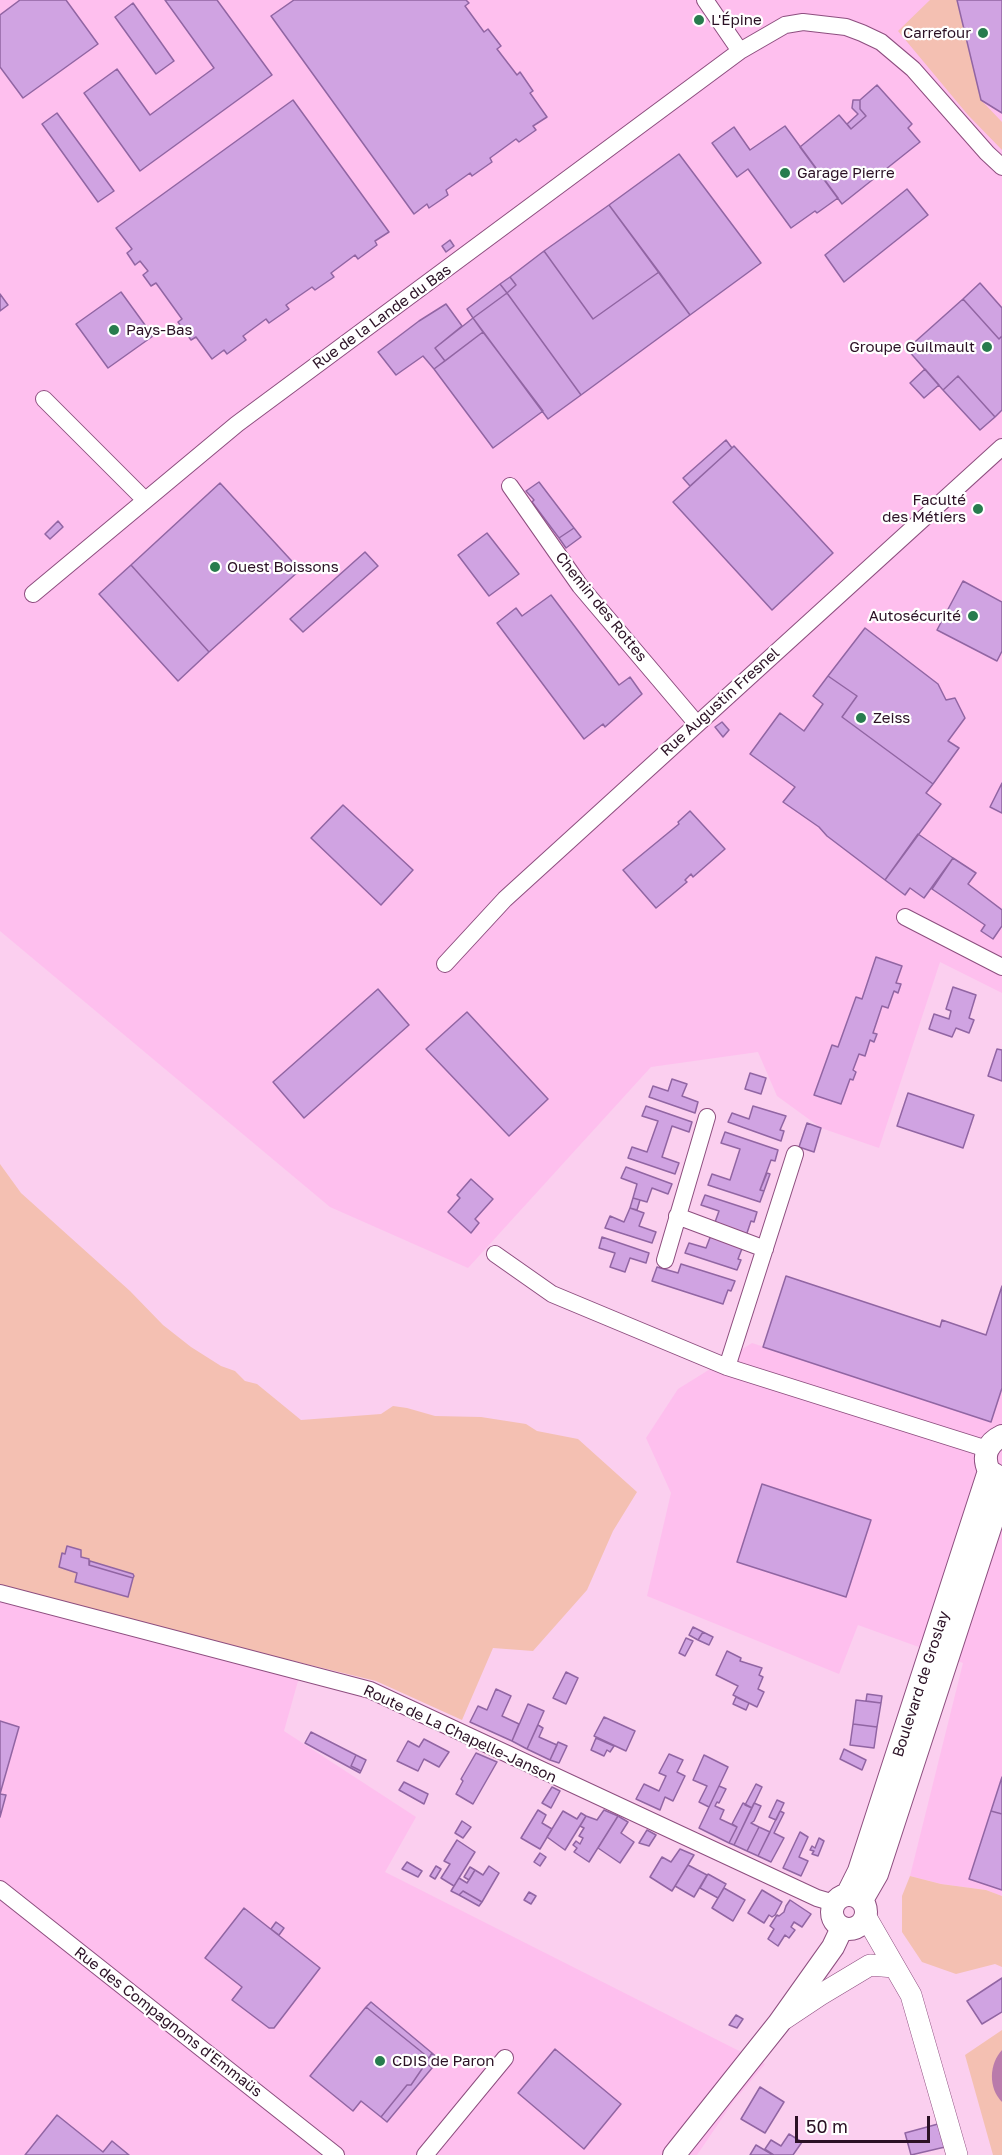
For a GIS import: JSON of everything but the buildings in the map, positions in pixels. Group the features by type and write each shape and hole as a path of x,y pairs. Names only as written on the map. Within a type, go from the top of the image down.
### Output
{"main road":[{"name":"Boulevard de Groslay","path":"852,1904 859,1871 995,1459"},
{"name":"Boulevard de Groslay","path":"852,1904 874,1880 1002,1491"},
{"path":"674,2155 779,2023 833,1947 842,1928 832,1917 832,1910 852,1904"}],"street":[{"path":"705,0 740,51"},
{"name":"Rue de la Lande du Bas","path":"33,594 237,424 740,51 785,25 804,22 846,27 881,42 913,69 1002,167"},
{"path":"44,399 145,500"},
{"name":"Rue Augustin Fresnel","path":"445,964 505,899 1002,447"},
{"name":"Chemin des Rottes","path":"510,486 580,586 697,724"},
{"path":"905,917 1002,968"},
{"path":"665,1260 707,1117"},
{"path":"727,1367 795,1154"},
{"path":"677,1216 765,1249"},
{"path":"495,1254 552,1294 727,1367 995,1459"},
{"name":"Route de La Chapelle-Janson","path":"0,1593 370,1690 817,1898 852,1904"},
{"name":"Rue des Compagnons d'Emmaüs","path":"0,1889 336,2155"},
{"path":"852,1904 911,1995 957,2155"},
{"path":"779,2023 870,1965 894,1967"},
{"path":"425,2155 504,2058"}],"shaded area":[{"path":"0,0 1002,0 1002,993 940,962 879,1148 821,1128 777,1096 758,1052 651,1067 468,1268 330,1207 0,931"},
{"path":"930,0 957,0 981,100 1002,122 1002,150 968,115 898,31"},
{"path":"0,1164 21,1193 130,1291 163,1325 191,1347 221,1366 235,1371 245,1381 257,1384 301,1420 381,1414 393,1406 435,1416 481,1417 526,1424 537,1431 578,1439 637,1492 613,1531 587,1590 533,1651 493,1648 462,1720 376,1681 0,1588"},
{"path":"752,1343 990,1422 1002,1388 1002,1896 986,1890 941,1884 910,1876 963,1663 858,1625 839,1674 647,1596 671,1493 646,1438 678,1389"},
{"path":"0,1588 303,1663 284,1731 416,1817 385,1872 765,2064 733,2102 697,2155 0,2155"},
{"path":"910,1876 941,1884 986,1890 1002,1896 1002,1967 995,1964 956,1974 922,1962 902,1932 902,1896"},
{"path":"1002,2030 1002,2155 993,2155 965,2055"},
{"path":"1002,2050 1002,2102 994,2090 992,2076 995,2062"}],"place":[{"name":"L'Épine","path":"699,20"},
{"name":"Carrefour","path":"983,33"},
{"name":"Garage Pierre","path":"785,173"},
{"name":"Pays-Bas","path":"114,330"},
{"name":"Groupe Guilmault","path":"987,347"},
{"name":"Faculté des Métiers","path":"978,509"},
{"name":"Ouest Boissons","path":"215,567"},
{"name":"Autosécurité","path":"973,616"},
{"name":"Zeiss","path":"861,718"},
{"name":"CDIS de Paron","path":"380,2061"}]}
